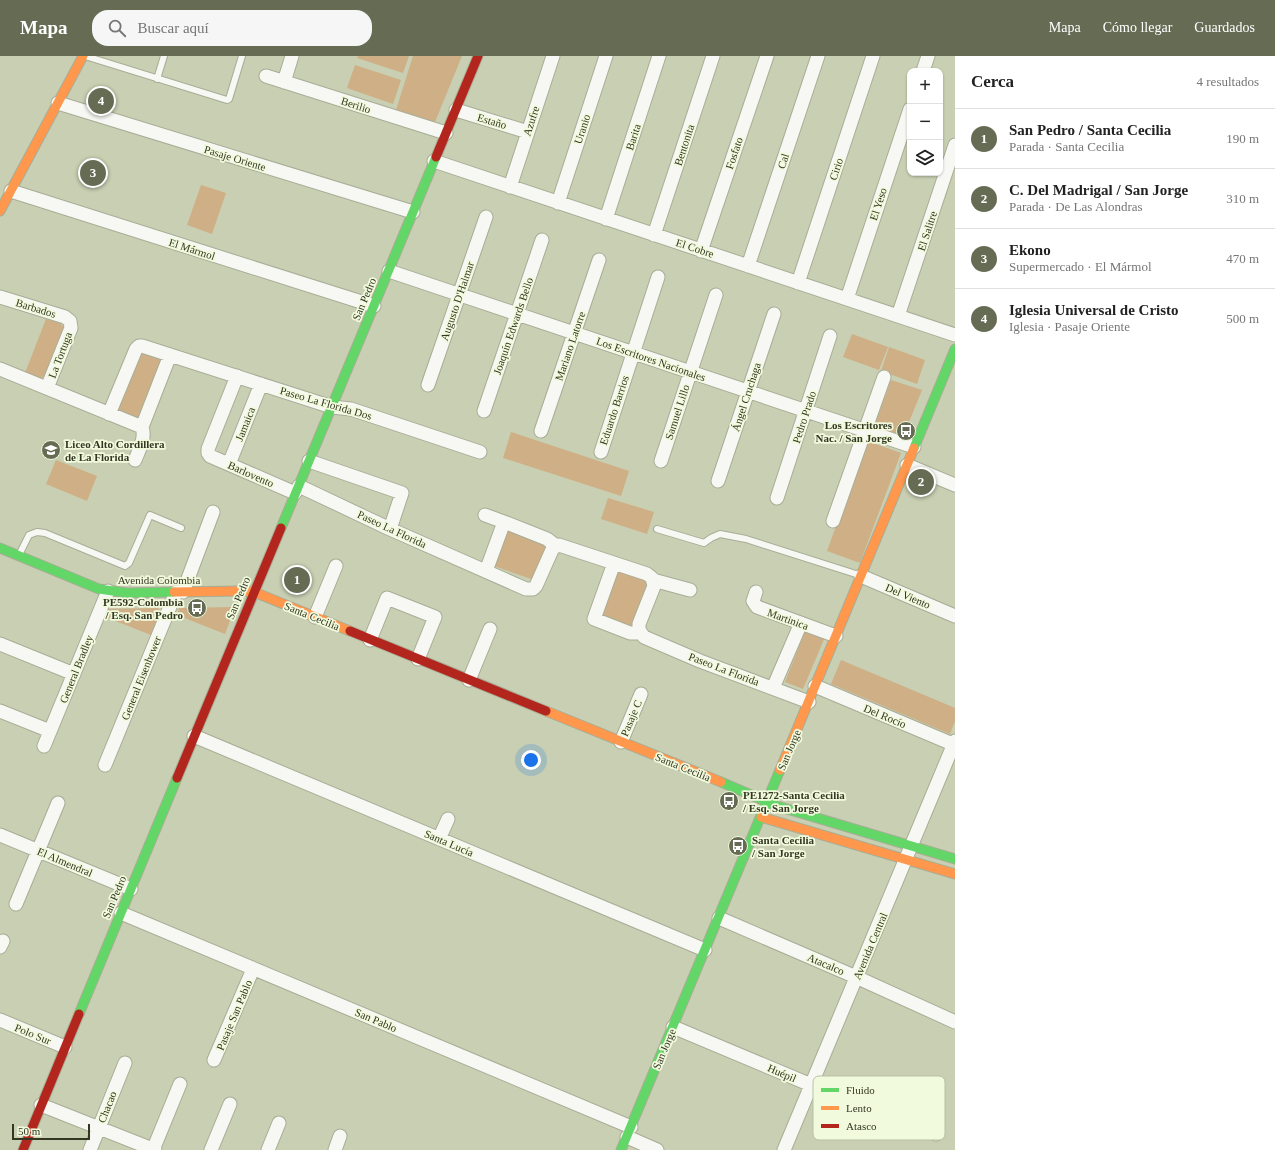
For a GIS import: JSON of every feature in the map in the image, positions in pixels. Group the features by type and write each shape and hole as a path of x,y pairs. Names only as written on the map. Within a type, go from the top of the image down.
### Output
{"street":[{"path":"1,205 11,191 84,56"},
{"path":"284,82 292,56"},
{"name":"San Pedro","path":"23,1150 478,56"},
{"name":"Azufre","path":"510,187 553,56"},
{"name":"Uranio","path":"558,203 606,56"},
{"name":"Barita","path":"606,219 659,56"},
{"name":"Bentonita","path":"654,235 713,56"},
{"name":"Fosfato","path":"701,251 767,56"},
{"name":"Cal","path":"748,266 818,56"},
{"name":"Cirio","path":"798,283 873,56"},
{"path":"924,68 928,56"},
{"name":"Berilio","path":"266,76 446,133"},
{"name":"Pasaje Oriente","path":"58,103 413,212"},
{"name":"Estaño","path":"456,110 528,132"},
{"name":"El Yeso","path":"847,299 907,118"},
{"name":"El Salitre","path":"898,316 955,145"},
{"name":"El Cobre","path":"434,161 955,335"},
{"name":"El Mármol","path":"11,191 374,306"},
{"name":"Augusto D'Halmar","path":"428,385 486,217"},
{"name":"Joaquín Edwards Bello","path":"484,411 542,240"},
{"name":"Mariano Latorre","path":"541,432 599,260"},
{"name":"Los Escritores Nacionales","path":"388,271 914,447"},
{"name":"Eduardo Barrios","path":"601,452 658,277"},
{"name":"Samuel Lillo","path":"661,461 716,295"},
{"name":"Barbados","path":"0,297 65,317 70,321"},
{"name":"Ángel Cruchaga","path":"718,481 774,314"},
{"name":"La Tortuga","path":"47,388 71,328 70,321"},
{"name":"Pedro Prado","path":"777,498 830,336"},
{"name":"Paseo La Florida Dos","path":"109,414 137,347 142,346 332,407 351,409 480,452"},
{"name":"San Jorge","path":"621,1150 954,354"},
{"path":"135,460 143,438 144,432 142,427 170,355"},
{"path":"0,369 142,427"},
{"name":"Barlovento","path":"236,376 208,449 208,453 210,456 229,464 297,490"},
{"path":"833,521 884,377"},
{"name":"Jamaica","path":"229,464 261,384"},
{"path":"309,461 402,493 390,529"},
{"path":"907,465 955,486"},
{"name":"Paseo La Florida","path":"297,490 526,589 533,589 538,584 552,550 556,546"},
{"name":"General Eisenhower","path":"106,765 213,512"},
{"path":"484,515 547,539 556,546 562,546 647,574 653,580 690,590"},
{"path":"486,571 504,522"},
{"name":"Avenida Colombia","path":"0,548 108,591 127,593 254,592"},
{"name":"Paseo La Florida","path":"614,563 594,619 630,632 640,633 647,639 700,661 809,702"},
{"path":"315,617 336,566"},
{"name":"Del Viento","path":"861,576 955,616"},
{"path":"640,633 639,624 654,589 653,580"},
{"name":"General Bradley","path":"44,746 108,591"},
{"name":"Santa Cecilia","path":"254,592 777,806 955,859"},
{"name":"Martinica","path":"756,592 753,601 757,607 836,636"},
{"path":"370,640 387,598 435,617 418,659"},
{"path":"773,688 801,624"},
{"path":"469,680 490,629"},
{"path":"0,644 74,674"},
{"name":"Del Rocío","path":"815,686 955,744"},
{"name":"Pasaje C","path":"621,742 641,694"},
{"path":"0,711 50,731"},
{"name":"Santa Lucía","path":"194,736 705,950"},
{"name":"Avenida Central","path":"816,1076 905,860 955,744"},
{"path":"16,904 58,803"},
{"path":"761,817 955,874"},
{"path":"439,839 448,819"},
{"name":"El Almendral","path":"0,835 131,889"},
{"name":"San Pablo","path":"121,913 629,1132 658,1150"},
{"name":"Atacalco","path":"718,918 856,977 955,1022"},
{"name":"Pasaje San Pablo","path":"214,1060 253,969"},
{"name":"Polo Sur","path":"0,1020 65,1047"},
{"name":"Huépil","path":"673,1027 812,1085"},
{"name":"Chacao","path":"90,1150 125,1063"},
{"path":"41,1105 154,1150 180,1084"},
{"name":"Avenida Central","path":"784,1150 812,1085"},
{"path":"211,1150 230,1104"},
{"path":"268,1150 279,1123"},
{"path":"335,1150 340,1136"}],"lane":[{"path":"84,56 228,100 242,56"},
{"path":"157,79 164,56"},
{"path":"18,556 29,535 37,532 44,533 125,566 129,562 150,515 181,528"},
{"path":"657,529 704,543 720,534 746,539 861,576"}],"shaded area":[{"path":"358,56 409,56 403,73 357,58"},
{"path":"413,56 462,56 435,122 396,110"},
{"path":"355,65 401,80 393,104 347,88"},
{"path":"201,185 226,193 212,234 187,225"},
{"path":"46,319 60,323 65,329 45,375 41,379 25,373"},
{"path":"852,334 888,347 879,370 843,357"},
{"path":"889,347 925,360 917,384 881,371"},
{"path":"139,351 164,361 139,421 115,411"},
{"path":"891,380 922,390 903,437 874,427"},
{"path":"511,432 629,471 621,496 503,458"},
{"path":"867,441 901,453 860,563 827,551"},
{"path":"56,460 97,476 87,501 46,484"},
{"path":"608,498 654,512 647,534 601,519"},
{"path":"505,528 550,545 537,581 491,565"},
{"path":"610,568 648,581 631,630 593,616"},
{"path":"232,607 234,610 225,634 177,615 179,608"},
{"path":"158,608 160,611 151,635 103,616 105,609"},
{"path":"806,629 825,637 803,689 785,682"},
{"path":"841,660 955,708 955,721 950,734 831,684"}],"traffic: fast":[{"path":"281,528 436,157"},
{"path":"914,448 955,349"},
{"path":"0,548 99,589 127,593 174,592"},
{"path":"621,1150 780,770"},
{"path":"79,1014 177,778"},
{"path":"721,782 777,806 955,859"}],"traffic: slow":[{"path":"0,211 83,56"},
{"path":"780,770 914,448"},
{"path":"174,592 254,592 350,631"},
{"path":"546,711 721,782"},
{"path":"761,817 955,874"}],"traffic: jam":[{"path":"436,157 478,56"},
{"path":"177,778 281,528"},
{"path":"350,631 546,711"},
{"path":"23,1150 79,1014"}],"place":[{"name":"Iglesia Universal de Cristo","path":"101,101"},
{"name":"Ekono","path":"93,173"},
{"name":"Los Escritores Nac. / San Jorge","path":"906,431"},
{"name":"Liceo Alto Cordillera de La Florida","path":"51,450"},
{"name":"C. Del Madrigal / San Jorge","path":"921,482"},
{"name":"San Pedro / Santa Cecilia","path":"297,580"},
{"name":"PE592-Colombia / Esq. San Pedro","path":"197,608"},
{"name":"PE1272-Santa Cecilia / Esq. San Jorge","path":"729,801"},
{"name":"Santa Cecilia / San Jorge","path":"738,846"}]}
